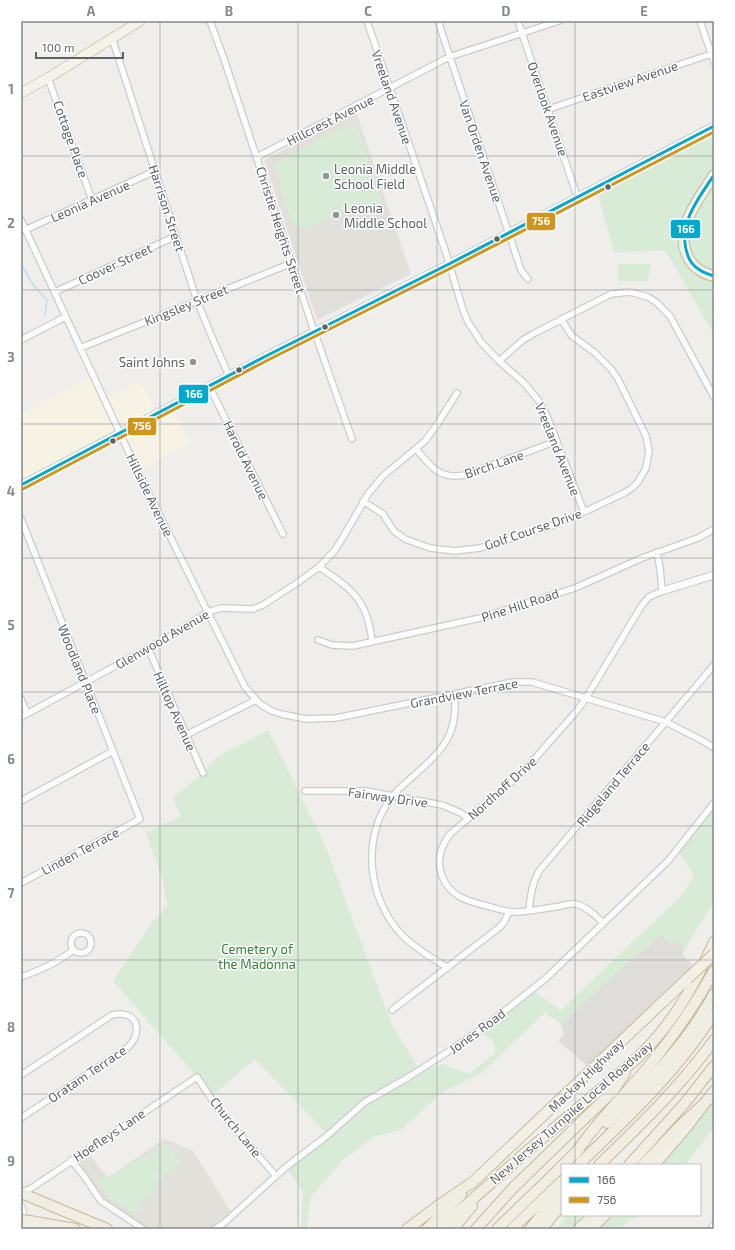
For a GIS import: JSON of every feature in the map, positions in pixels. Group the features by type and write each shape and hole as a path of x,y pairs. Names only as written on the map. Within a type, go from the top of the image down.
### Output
{"highway":[{"path":"714,176 690,212 683,241 686,252 694,266 704,273 714,276"},
{"name":"New Jersey Turnpike Local Roadway","path":"439,1229 541,1139 634,1061 654,1041 679,1009 697,979 714,942"},
{"name":"Mackay Highway","path":"473,1182 663,1000 714,954"},
{"path":"575,1154 588,1135 656,1057 688,1016 714,971"},
{"path":"563,1164 629,1102 664,1065 690,1033 714,994"},
{"path":"579,1164 664,1079 690,1048 714,1013"},
{"path":"600,1164 678,1086 714,1040"},
{"path":"476,1229 513,1188 613,1091 634,1061"},
{"path":"630,1164 689,1098 714,1066"},
{"path":"655,1164 685,1129 714,1091"},
{"path":"644,1164 682,1124 707,1101"},
{"path":"453,1229 478,1201 526,1158 541,1139"},
{"path":"584,1164 595,1148"},
{"path":"496,1229 561,1166"},
{"path":"407,1229 473,1182"},
{"path":"427,1229 473,1182"},
{"path":"512,1229 561,1182"},
{"path":"530,1229 561,1190"},
{"path":"21,1192 107,1229"},
{"path":"543,1229 561,1205"},
{"path":"584,1228 589,1216"},
{"path":"584,1228 593,1216"},
{"path":"584,1228 603,1216"},
{"path":"21,1228 28,1226 75,1229"}],"main road":[{"path":"21,93 140,21"},
{"path":"21,1208 28,1226"}],"street":[{"name":"Christie Heights Street","path":"210,21 257,157 314,331 352,439"},
{"name":"Vreeland Avenue","path":"367,21 468,322 481,342 499,361 524,382 539,401 547,416 584,512"},
{"name":"Van Orden Avenue","path":"438,21 521,270 528,279"},
{"name":"Overlook Avenue","path":"518,21 578,196"},
{"name":"Hillcrest Avenue","path":"257,157 449,57 559,21"},
{"path":"700,21 714,62"},
{"name":"Harrison Street","path":"112,38 197,300 229,376"},
{"name":"Eastview Avenue","path":"549,109 711,54"},
{"name":"Cottage Place","path":"48,78 92,200"},
{"path":"21,485 314,331 449,264 714,126"},
{"name":"Leonia Avenue","path":"25,230 155,171"},
{"name":"Hillside Avenue","path":"21,220 55,292 65,317 185,568 245,687 256,700"},
{"name":"Coover Street","path":"55,292 176,236"},
{"name":"Kingsley Street","path":"80,348 292,263"},
{"path":"499,361 523,340 561,319 611,294 630,292 648,297 656,302 670,316 714,397"},
{"path":"21,340 65,317"},
{"name":"Golf Course Drive","path":"363,501 383,514 394,531 404,539 430,548 443,550 468,550 480,548 550,526 624,493 638,482 646,468 648,459 648,442 646,436 618,379 611,369 594,352 572,336 561,319"},
{"name":"Harold Avenue","path":"209,386 283,534"},
{"name":"Glenwood Avenue","path":"21,717 169,637 208,612 221,608 252,608 263,605 319,567 335,550 363,501 374,486 383,476 416,449 433,431 458,393"},
{"name":"Birch Lane","path":"416,449 428,464 439,473 458,476 465,475 557,441"},
{"name":"Woodland Place","path":"21,519 140,819"},
{"name":"Pine Hill Road","path":"318,640 342,647 354,646 480,618 574,588 642,558 698,538 714,530"},
{"path":"657,552 662,591 714,575"},
{"path":"319,567 346,586 361,603 369,619 372,642"},
{"name":"Nordhoff Drive","path":"603,923 592,912 575,904 509,912 470,902 459,897 448,888 441,875 439,861 442,846 450,834 505,789 522,773 575,713 586,698 642,605 653,594 662,591"},
{"name":"Hilltop Avenue","path":"148,648 203,773"},
{"name":"Ridgeland Terrace","path":"529,910 531,889 539,871 714,665"},
{"name":"Grandview Terrace","path":"256,700 272,711 281,714 319,720 336,718 513,682 532,682 666,722 714,748"},
{"path":"448,968 420,951 403,936 388,917 379,896 373,872 373,848 382,812 392,796 434,757 449,737 455,721 456,711 454,694"},
{"path":"21,699 27,713"},
{"path":"186,735 256,700"},
{"path":"21,801 112,751"},
{"name":"Fairway Drive","path":"305,791 356,790 442,805 461,813 468,818"},
{"name":"Jones Road","path":"215,1229 224,1223 276,1176 328,1135 365,1102 407,1078 483,1028 545,979 668,861 714,802"},
{"name":"Linden Terrace","path":"21,883 140,819"},
{"path":"392,1010 500,927 509,912"},
{"path":"21,977 50,965 73,950"},
{"name":"Oratam Terrace","path":"21,1074 112,1015 117,1013 127,1014 134,1020 137,1028 137,1034 132,1044 128,1048 21,1118"},
{"name":"Church Lane","path":"197,1077 218,1109 276,1176"},
{"name":"Hoefleys Lane","path":"21,1192 30,1189 71,1160 197,1077"},
{"path":"71,1160 84,1176 101,1202 144,1229"},
{"path":"711,1229 714,1225"}],"shaded area":[{"name":"Leonia Middle School","path":"356,112 411,274 317,320 264,160"},
{"path":"93,376 105,399 140,381 156,414 171,406 191,445 137,470 120,433 24,483 21,477 21,430 23,428 21,424 21,414"},
{"path":"661,935 671,943 678,941 685,949 682,954 697,970 591,1069 558,1041 564,1035 561,1024 635,956"},
{"path":"165,1139 193,1151 233,1215 215,1229 139,1229 99,1202 89,1186 72,1165 89,1154 108,1177"}],"green space":[{"name":"Leonia Middle School Field","path":"349,125 357,126 359,130 382,201 381,205 370,205 299,229 291,220 274,164 307,147 332,131"},
{"path":"714,126 714,334 665,250 614,253 596,187"},
{"path":"618,264 651,264 648,281 618,281"},
{"name":"Cemetery of the Madonna","path":"268,730 325,845 391,1023 420,1071 442,1064 469,1074 495,1053 493,1040 482,1034 532,990 561,1010 680,897 694,876 677,849 714,803 714,901 685,949 678,941 671,943 661,935 635,956 561,1024 545,1012 482,1073 443,1092 401,1130 373,1137 343,1160 310,1198 307,1229 301,1229 303,1192 286,1167 328,1135 255,1059 211,1097 197,1077 113,981 152,923 167,906 163,881 146,833 181,816 173,798 203,773 217,757"},
{"path":"714,1101 714,1127 686,1164 662,1164"},
{"path":"167,1144 179,1162 179,1165 164,1175 152,1161 151,1153 155,1148"},
{"path":"146,1155 164,1179 157,1183 157,1187 151,1196 138,1205 141,1210 135,1214 109,1198 98,1180 106,1175 108,1178"},
{"path":"567,1216 582,1216 568,1229 556,1229"},
{"path":"609,1216 638,1216 633,1220 631,1218 620,1229 596,1229"}],"waterway":[{"path":"21,264 34,286 47,300 45,316"}],"transit line":[{"name":"166","path":"21,485 266,356 449,264 714,126"},
{"name":"756","path":"23,489 268,360 451,268 714,132"},
{"name":"166","path":"714,175 690,213 685,234 685,245 692,263 702,271 714,276"}],"place":[{"name":"Leonia Middle School Field","path":"326,176"},
{"name":"Leonia Middle School","path":"336,215"},
{"name":"Saint Johns","path":"193,362"}]}
